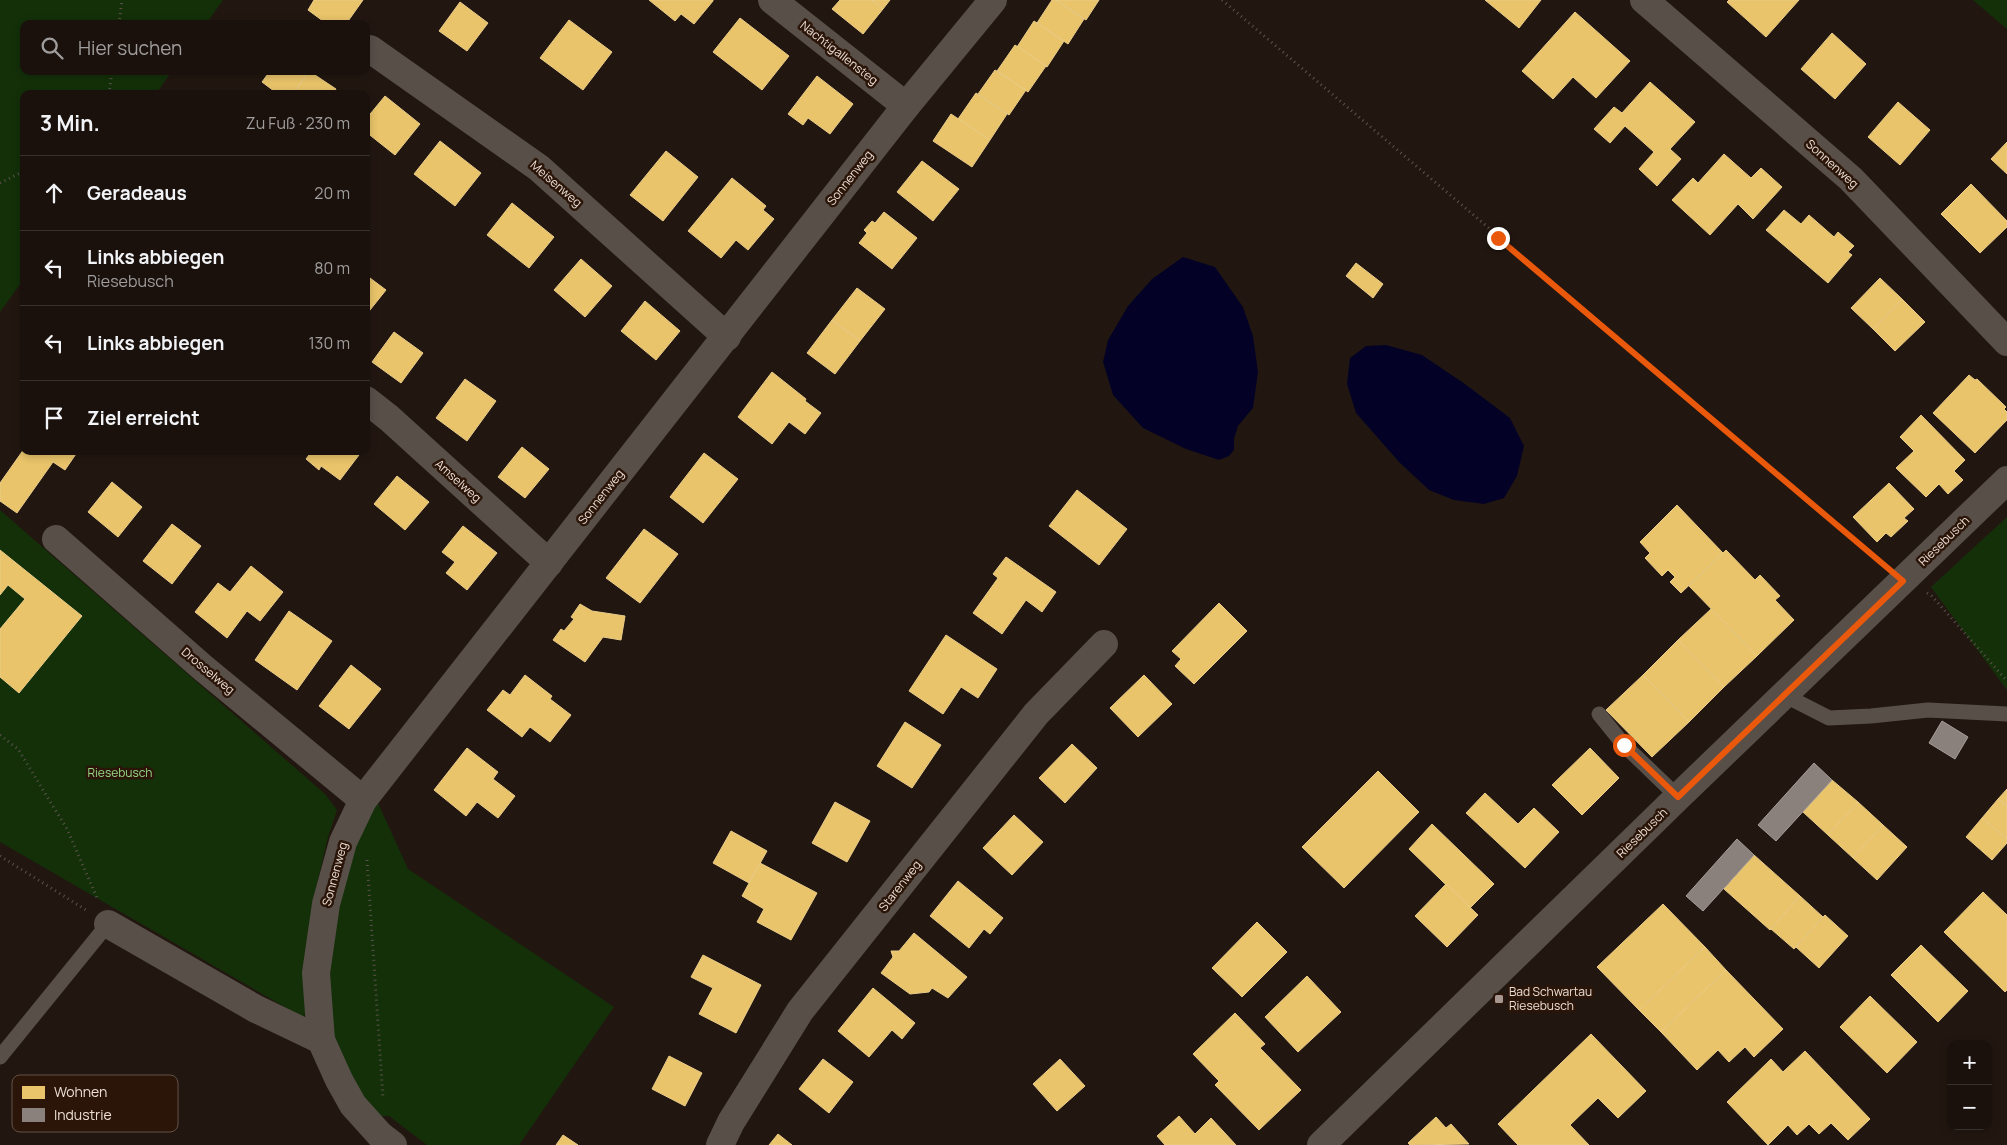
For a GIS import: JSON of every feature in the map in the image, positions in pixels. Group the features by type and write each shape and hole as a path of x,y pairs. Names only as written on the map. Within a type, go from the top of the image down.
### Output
{"street":[{"name":"Nachtigallensteg","path":"772,0 906,106"},
{"name":"Sonnenweg","path":"387,1140 353,1105 339,1080 321,1040 316,973 326,904 343,842 363,800 906,106 993,0"},
{"name":"Sonnenweg","path":"1644,0 1851,179 2007,342"},
{"name":"Meisenweg","path":"370,48 539,168 727,337"},
{"name":"Amselweg","path":"370,403 389,418 549,564"},
{"name":"Riesebusch","path":"1321,1145 2007,480"},
{"name":"Drosselweg","path":"56,539 202,667 363,800"},
{"name":"Starenweg","path":"720,1145 731,1122 800,1012 1036,714 1104,644"},
{"path":"108,924 256,1009 321,1040"}],"lane":[{"path":"1784,695 1829,718 1928,710 2007,714"},
{"path":"1599,714 1624,745 1678,797"},
{"path":"0,1057 108,924"}],"path":[{"path":"120,20 122,0"},
{"path":"1222,0 1903,581 1931,595 2007,681"},
{"path":"110,90 111,75"},
{"path":"0,183 20,172"},
{"path":"0,735 18,749 67,829 108,924"},
{"path":"0,856 108,924"},
{"path":"367,859 387,1140"}],"green space":[{"path":"0,0 223,0 209,20 20,20 20,75 169,75 159,90 20,90 20,284 0,312"},
{"path":"1973,0 2007,0 2007,29"},
{"name":"Riesebusch","path":"0,510 325,794 337,810 328,837 313,901 307,1013 302,1017 0,842"},
{"path":"2007,517 2007,690 1931,587"},
{"path":"377,801 408,869 614,1007 519,1145 427,1145 389,1116 375,1116 351,1081 330,1036 327,976 337,909 354,844"}],"water":[{"path":"1183,257 1215,267 1243,307 1253,336 1258,372 1253,408 1238,426 1234,439 1234,450 1229,456 1219,460 1186,449 1143,428 1113,395 1103,362 1108,340 1128,306 1152,279"},
{"path":"1386,345 1422,355 1510,418 1524,446 1517,476 1504,498 1484,504 1454,500 1429,490 1399,462 1356,413 1347,384 1350,358 1366,346"}],"building: Wohnen":[{"path":"314,0 363,0 349,20 322,20 308,10"},
{"path":"649,0 713,1 694,24 681,14 675,21"},
{"path":"840,0 872,0 883,9 863,34 832,9"},
{"path":"872,0 890,0 883,9"},
{"path":"1052,0 1056,0 1084,19 1068,44 1037,23"},
{"path":"1056,0 1099,0 1086,20"},
{"path":"1485,0 1541,0 1519,28"},
{"path":"1729,0 1799,0 1766,37 1727,2"},
{"path":"460,2 488,23 467,51 439,31"},
{"path":"1575,12 1630,61 1596,98 1573,77 1553,99 1522,71"},
{"path":"740,18 789,56 762,90 713,52"},
{"path":"569,20 612,52 583,90 540,58"},
{"path":"1034,21 1064,41 1047,67 1017,47"},
{"path":"1832,33 1866,64 1835,99 1801,69"},
{"path":"1015,45 1046,66 1028,92 997,71"},
{"path":"995,70 1026,90 1009,115 978,94"},
{"path":"267,75 306,75 296,90 273,90 262,82"},
{"path":"306,75 315,75 336,89 335,90 296,90"},
{"path":"817,76 853,104 830,134 808,118 803,125 788,114"},
{"path":"1650,82 1695,122 1670,149 1681,159 1657,186 1639,169 1654,152 1625,126 1610,143 1594,129 1614,107 1622,113"},
{"path":"976,93 1007,114 990,140 958,119"},
{"path":"385,96 420,124 395,155 370,135 370,114"},
{"path":"1898,102 1930,130 1900,165 1868,137"},
{"path":"951,114 990,140 972,167 933,141"},
{"path":"440,141 481,173 455,206 414,174"},
{"path":"2007,142 2007,174 1991,159"},
{"path":"666,151 698,177 663,221 630,195"},
{"path":"1724,154 1751,178 1761,168 1782,187 1753,219 1738,204 1710,235 1672,200 1693,178 1698,183"},
{"path":"922,161 959,189 933,221 897,192"},
{"path":"732,178 766,206 763,210 774,219 748,250 736,240 721,258 688,231"},
{"path":"1971,184 2007,221 2007,227 1980,253 1941,214"},
{"path":"512,203 554,237 529,268 487,235"},
{"path":"1784,210 1801,224 1809,215 1834,237 1838,232 1854,246 1848,252 1852,255 1828,283 1766,230"},
{"path":"884,212 917,238 892,269 859,243 867,233 864,230 872,221 875,223"},
{"path":"581,259 612,286 585,317 554,290"},
{"path":"1356,263 1383,284 1373,298 1346,276"},
{"path":"370,278 386,290 370,310"},
{"path":"1880,278 1902,299 1873,329 1851,308"},
{"path":"857,288 885,309 860,341 832,320"},
{"path":"1902,299 1925,322 1895,351 1873,329"},
{"path":"645,301 680,331 656,360 621,331"},
{"path":"832,320 860,341 835,374 807,353"},
{"path":"394,332 423,353 401,383 372,362"},
{"path":"772,372 821,413 805,434 789,422 772,444 738,417"},
{"path":"1969,375 1975,380 1977,379 2006,407 2004,409 2007,412 2007,420 1975,453 1933,413"},
{"path":"465,379 496,401 467,441 436,418"},
{"path":"1921,415 1965,460 1954,471 1963,480 1948,494 1939,484 1926,497 1896,468 1914,451 1900,437"},
{"path":"522,447 549,469 525,498 498,477"},
{"path":"704,453 738,479 703,523 670,497"},
{"path":"20,455 75,455 65,470 53,462 17,513 0,501 0,483"},
{"path":"309,455 359,455 340,480 321,466 319,470 306,459"},
{"path":"397,476 429,502 405,530 374,504"},
{"path":"112,482 142,507 118,537 88,512"},
{"path":"1889,483 1914,509 1904,518 1908,521 1891,537 1886,533 1877,542 1853,517"},
{"path":"1077,490 1127,529 1099,565 1049,526"},
{"path":"1677,505 1723,553 1681,593 1670,582 1675,577 1668,570 1662,576 1645,558 1650,553 1640,542"},
{"path":"172,524 201,546 172,584 143,561"},
{"path":"463,526 497,553 467,590 446,573 455,562 442,552"},
{"path":"644,529 678,554 640,603 606,578"},
{"path":"0,550 82,616 19,693 0,677 0,629 25,599 8,585 0,595"},
{"path":"1726,550 1755,580 1760,575 1780,596 1775,600 1794,620 1757,656 1689,586"},
{"path":"1006,557 1056,592 1042,612 1026,600 1002,634 973,613 998,578 993,574"},
{"path":"251,566 283,592 260,621 247,611 227,638 195,612 218,583 230,592"},
{"path":"1219,603 1247,631 1194,684 1175,666 1181,659 1172,651"},
{"path":"580,604 592,611 625,616 621,640 603,637 585,662 553,640 561,629 564,631 574,619 571,617"},
{"path":"1711,609 1757,656 1724,687 1678,640"},
{"path":"289,611 332,641 297,690 255,660"},
{"path":"946,635 997,669 978,698 961,687 943,714 909,691"},
{"path":"1678,640 1724,687 1689,722 1643,675"},
{"path":"351,665 381,689 349,729 319,706"},
{"path":"525,675 552,696 550,699 571,715 550,742 530,727 522,737 487,710 503,690 510,695"},
{"path":"1144,675 1172,704 1138,737 1110,708"},
{"path":"1643,675 1689,722 1652,757 1606,710"},
{"path":"905,722 941,745 912,788 877,766"},
{"path":"1072,744 1097,768 1065,803 1039,778"},
{"path":"467,748 498,772 493,779 515,796 498,818 477,802 466,816 434,790"},
{"path":"1590,748 1619,778 1582,815 1552,785"},
{"path":"1378,771 1419,812 1344,888 1302,847"},
{"path":"1832,780 1858,802 1828,835 1803,812"},
{"path":"2007,789 2007,806 1998,799"},
{"path":"1485,793 1518,824 1534,808 1559,832 1525,868 1466,813"},
{"path":"1998,799 2007,806 2007,839 1982,818"},
{"path":"835,802 870,821 847,862 812,843"},
{"path":"1858,802 1883,825 1853,858 1828,835"},
{"path":"1014,815 1043,842 1012,875 983,848"},
{"path":"1982,818 2007,839 2007,843 1992,860 1966,837"},
{"path":"1432,824 1494,884 1470,908 1409,849"},
{"path":"1883,825 1907,847 1877,880 1853,858"},
{"path":"731,831 767,851 749,883 713,863"},
{"path":"1754,855 1800,896 1770,930 1724,889"},
{"path":"760,863 817,893 791,940 757,922 764,909 742,896"},
{"path":"958,881 1003,918 990,934 984,929 969,948 930,916"},
{"path":"1446,884 1478,915 1447,947 1415,916"},
{"path":"1983,892 2007,915 2007,990 2005,992 1944,932"},
{"path":"1800,896 1823,917 1794,949 1771,929"},
{"path":"1663,904 1705,947 1639,1010 1597,967"},
{"path":"1825,915 1848,936 1819,968 1796,947"},
{"path":"1257,922 1287,952 1242,997 1212,968"},
{"path":"914,933 967,977 948,998 932,988 929,992 910,994 881,973 893,957 891,951 899,951"},
{"path":"1921,945 1968,991 1938,1022 1891,975"},
{"path":"1705,947 1726,970 1661,1032 1639,1010"},
{"path":"703,955 761,985 736,1033 699,1014 713,988 691,977"},
{"path":"1726,970 1783,1029 1754,1057 1745,1047 1729,1062 1718,1050 1697,1070 1661,1032"},
{"path":"1307,976 1341,1012 1298,1052 1265,1017"},
{"path":"873,988 915,1023 902,1039 892,1030 869,1057 838,1031"},
{"path":"1870,996 1917,1042 1887,1073 1840,1027"},
{"path":"1235,1013 1265,1044 1260,1048 1301,1090 1259,1130 1215,1085 1219,1081 1193,1054"},
{"path":"1591,1034 1646,1091 1618,1118 1598,1098 1570,1125 1589,1145 1518,1145 1498,1124"},
{"path":"1805,1051 1870,1119 1848,1140 1831,1123 1819,1134 1809,1124 1797,1135 1788,1125 1768,1145 1727,1102 1771,1059 1783,1072"},
{"path":"669,1056 702,1073 685,1106 652,1089"},
{"path":"823,1059 853,1082 829,1113 799,1089"},
{"path":"1060,1059 1085,1086 1057,1111 1033,1084"},
{"path":"1179,1116 1195,1134 1211,1118 1236,1145 1165,1145 1157,1136"},
{"path":"1436,1117 1446,1128 1451,1124 1469,1144 1410,1145 1408,1143"},
{"path":"778,1134 792,1145 769,1145"},
{"path":"563,1135 578,1145 556,1145"}],"building: Industrie":[{"path":"1942,721 1968,737 1955,759 1929,743"},
{"path":"1814,763 1832,780 1776,841 1758,825"},
{"path":"1737,839 1754,855 1703,911 1686,896"}],"place":[{"name":"Bad Schwartau Riesebusch","path":"1499,999"}],"route":[{"path":"1498,238 1903,581 1678,797 1624,745"}]}
